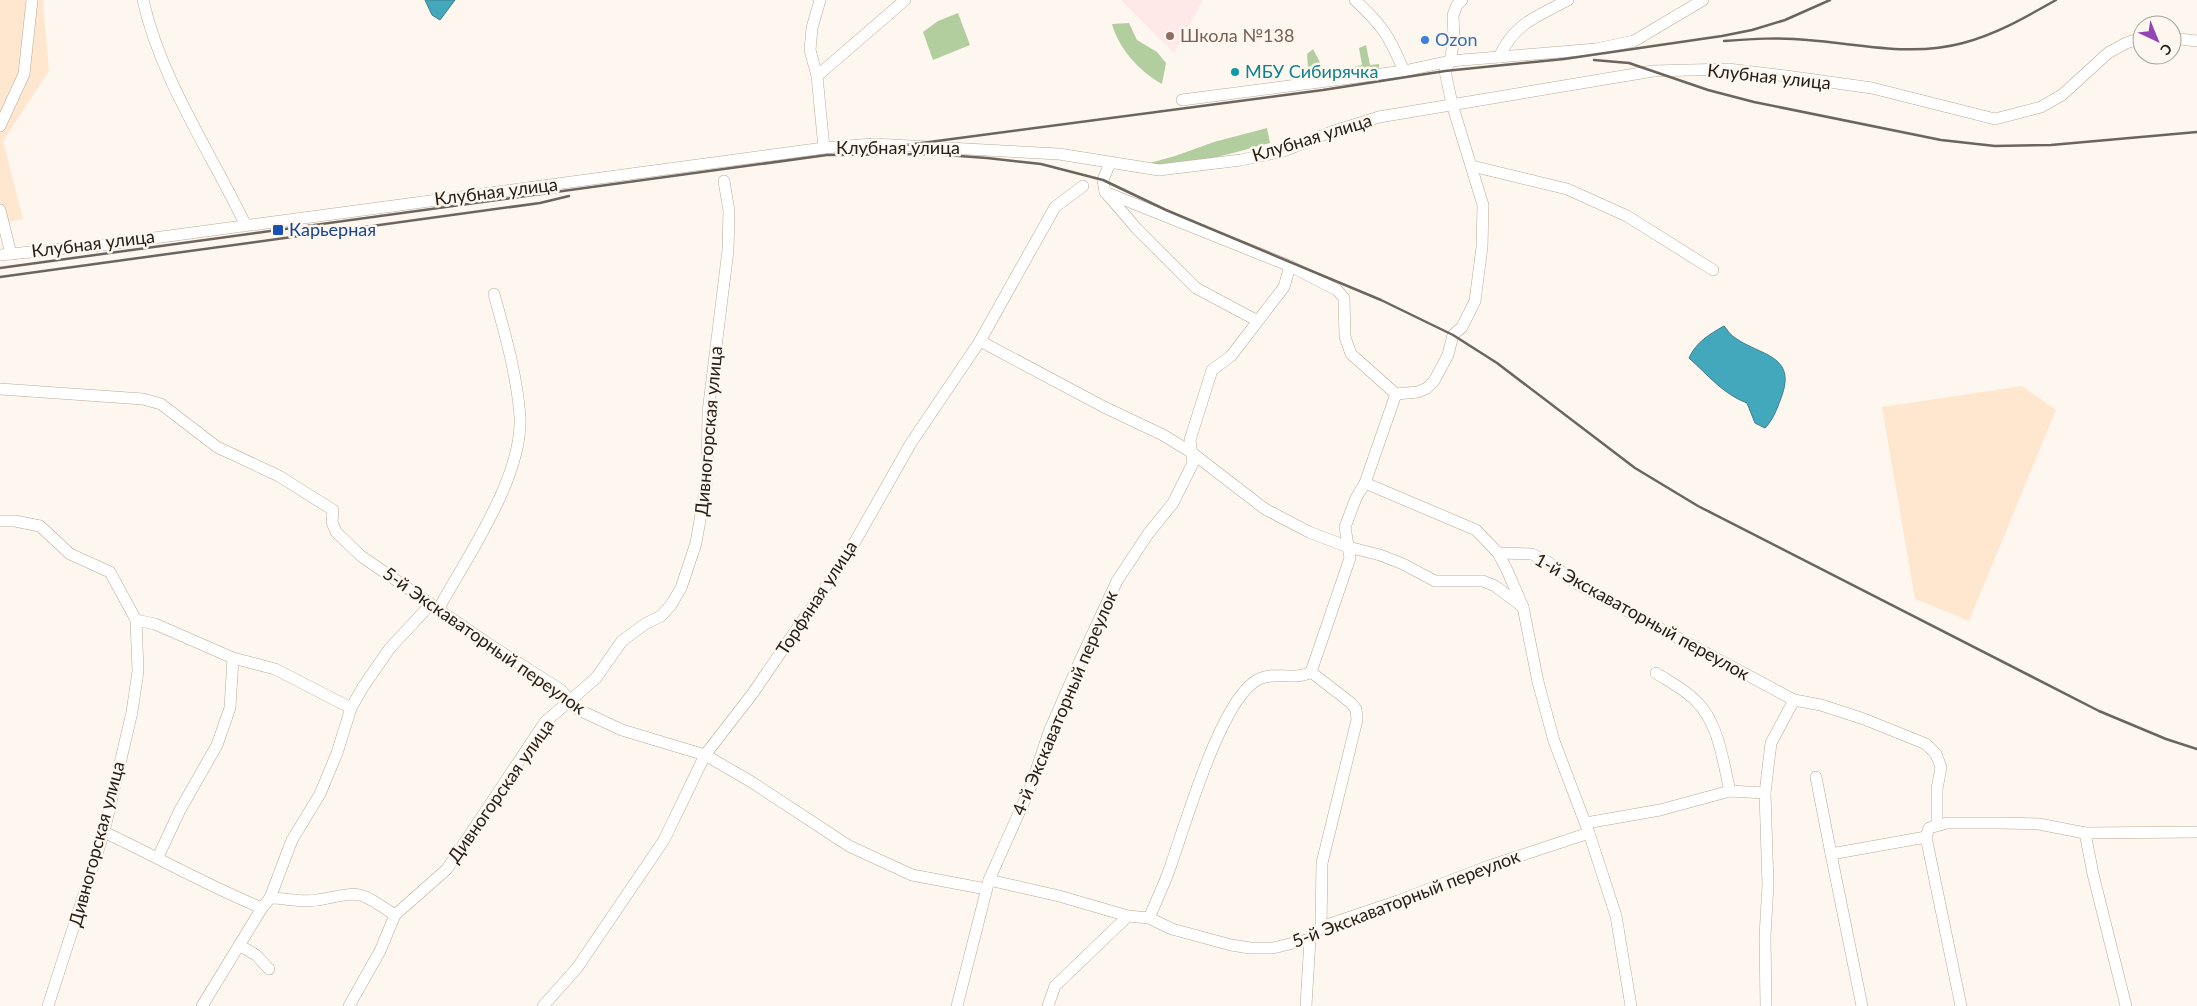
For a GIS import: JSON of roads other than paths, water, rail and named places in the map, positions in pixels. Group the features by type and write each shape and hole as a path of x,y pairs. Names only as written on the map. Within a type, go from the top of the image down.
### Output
{"street":[{"path":"0,126 24,74 32,0"},
{"path":"143,0 150,28 177,93 245,224"},
{"path":"820,0 812,28 810,50 818,76 824,148"},
{"path":"818,76 905,0"},
{"path":"1355,0 1379,22 1391,40 1404,71"},
{"path":"1396,394 1428,388 1434,381 1448,355 1453,335 1462,327 1474,300 1482,247 1482,205 1472,166 1452,104 1445,71 1450,61 1454,40 1453,15 1457,4 1462,0"},
{"path":"1499,57 1507,40 1521,25 1568,0"},
{"path":"1182,100 1404,71 1450,61 1596,49 1634,41 1702,0"},
{"path":"2182,39 2197,41"},
{"name":"Клубная улица","path":"5,255 102,245 245,224 824,148 873,144 1059,154 1159,170 1242,160 1284,151 1331,132 1380,117 1653,70 1728,69 1872,88 1995,119 2041,107 2062,95 2108,53 2132,41"},
{"path":"1110,163 1103,180 1105,192 1128,219 1196,288 1256,320"},
{"path":"1472,166 1567,189 1627,216 1712,270"},
{"name":"Дивногорская улица","path":"349,1006 380,951 395,915 447,869 545,722 596,678 622,641 645,624 661,616 671,605 680,588 696,543 707,480 708,412 728,250 729,211 724,181"},
{"name":"Торфяная улица","path":"543,1006 578,968 664,840 705,755 753,693 806,619 848,554 912,443 980,341 1055,207 1083,186"},
{"path":"1105,192 1290,266 1337,290 1344,298 1345,337 1351,354 1396,394"},
{"path":"0,210 5,255"},
{"name":"4-й Экскаваторный переулок","path":"957,1006 988,885 1032,786 1049,732 1113,590 1148,534 1173,503 1193,463 1190,440 1212,370 1231,356 1256,320 1284,287 1290,266"},
{"path":"202,1006 270,898 292,840 320,794 334,762 351,708 363,687 390,648 435,606 483,530 511,471 518,446 520,418 509,348 494,294"},
{"path":"980,341 1104,408 1163,435 1191,452 1265,509 1309,532 1348,547 1380,555 1403,564 1435,581 1484,581 1495,586 1524,607"},
{"name":"5-й Экскаваторный переулок","path":"0,389 127,397 161,404 217,448 279,476 333,510 332,522 336,532 361,556 487,643 561,690 577,708 622,730 705,755 750,781 849,846 912,875 1058,896 1128,916 1148,918 1172,929 1231,945 1250,948 1272,948 1310,939 1321,927 1398,901 1587,828 1730,791 1765,793"},
{"path":"1148,918 1166,878 1222,724 1237,700 1258,679 1272,676 1303,676 1311,672 1350,558 1346,527 1356,498 1366,483 1396,394"},
{"path":"1366,483 1476,530 1498,553"},
{"name":"Дивногорская улица","path":"0,521 15,521 40,526 70,554 110,572 136,620 138,671 132,712 104,832 48,1006"},
{"name":"1-й Экскаваторный переулок","path":"1631,1006 1616,916 1587,828 1554,741 1538,682 1524,607 1498,553 1532,554 1548,562 1579,585 1794,700 1821,705 1864,719 1926,744 1936,754 1941,767 1937,789 1938,824"},
{"path":"136,620 155,624 233,658 274,669 351,708"},
{"path":"158,857 180,810 217,745 230,708 233,658"},
{"path":"1311,672 1351,703 1356,709 1357,720 1322,863 1321,927"},
{"path":"1656,674 1685,691 1698,702 1707,716 1716,734 1730,791"},
{"path":"1766,1006 1765,936 1768,876 1765,793 1771,743 1794,700"},
{"path":"1816,777 1862,1006"},
{"path":"1961,1006 1926,836 1929,828 1947,823 2039,824 2085,833 2197,832"},
{"path":"104,832 158,857 229,895 262,908"},
{"path":"2085,833 2093,874 2126,1006"},
{"path":"1831,854 1926,836"},
{"path":"270,898 315,900 351,893 365,895 395,915"},
{"path":"1048,1006 1055,986 1128,916"},
{"path":"1306,1006 1310,939"},
{"path":"239,945 256,955 270,969"}],"water":[{"path":"425,0 455,0 440,20 432,15"},
{"path":"1724,326 1733,336 1773,358 1780,364 1784,373 1785,384 1781,398 1773,418 1765,428 1755,423 1747,403 1730,395 1689,358 1699,343"}],"railway":[{"path":"884,148 1323,90 1445,71 1564,59 1722,36 1752,30 1785,20 1830,0"},
{"path":"1724,41 1787,39 1905,49 1944,47 1988,35 2056,0"},
{"path":"1594,60 1629,63 1708,90 1754,102 1941,140 1995,146 2051,145 2197,132"},
{"path":"0,268 827,155 931,154 1041,164 1103,180 1166,210 1381,300 1453,335 1497,363 1635,468 1698,506 2099,711 2166,739 2197,749"},
{"path":"0,277 540,203 569,196"}],"place":[{"name":"Школа №138","path":"1170,36"},
{"name":"Ozon","path":"1425,40"},
{"name":"МБУ Сибирячка","path":"1235,72"},
{"name":"Карьерная","path":"278,230"}]}
